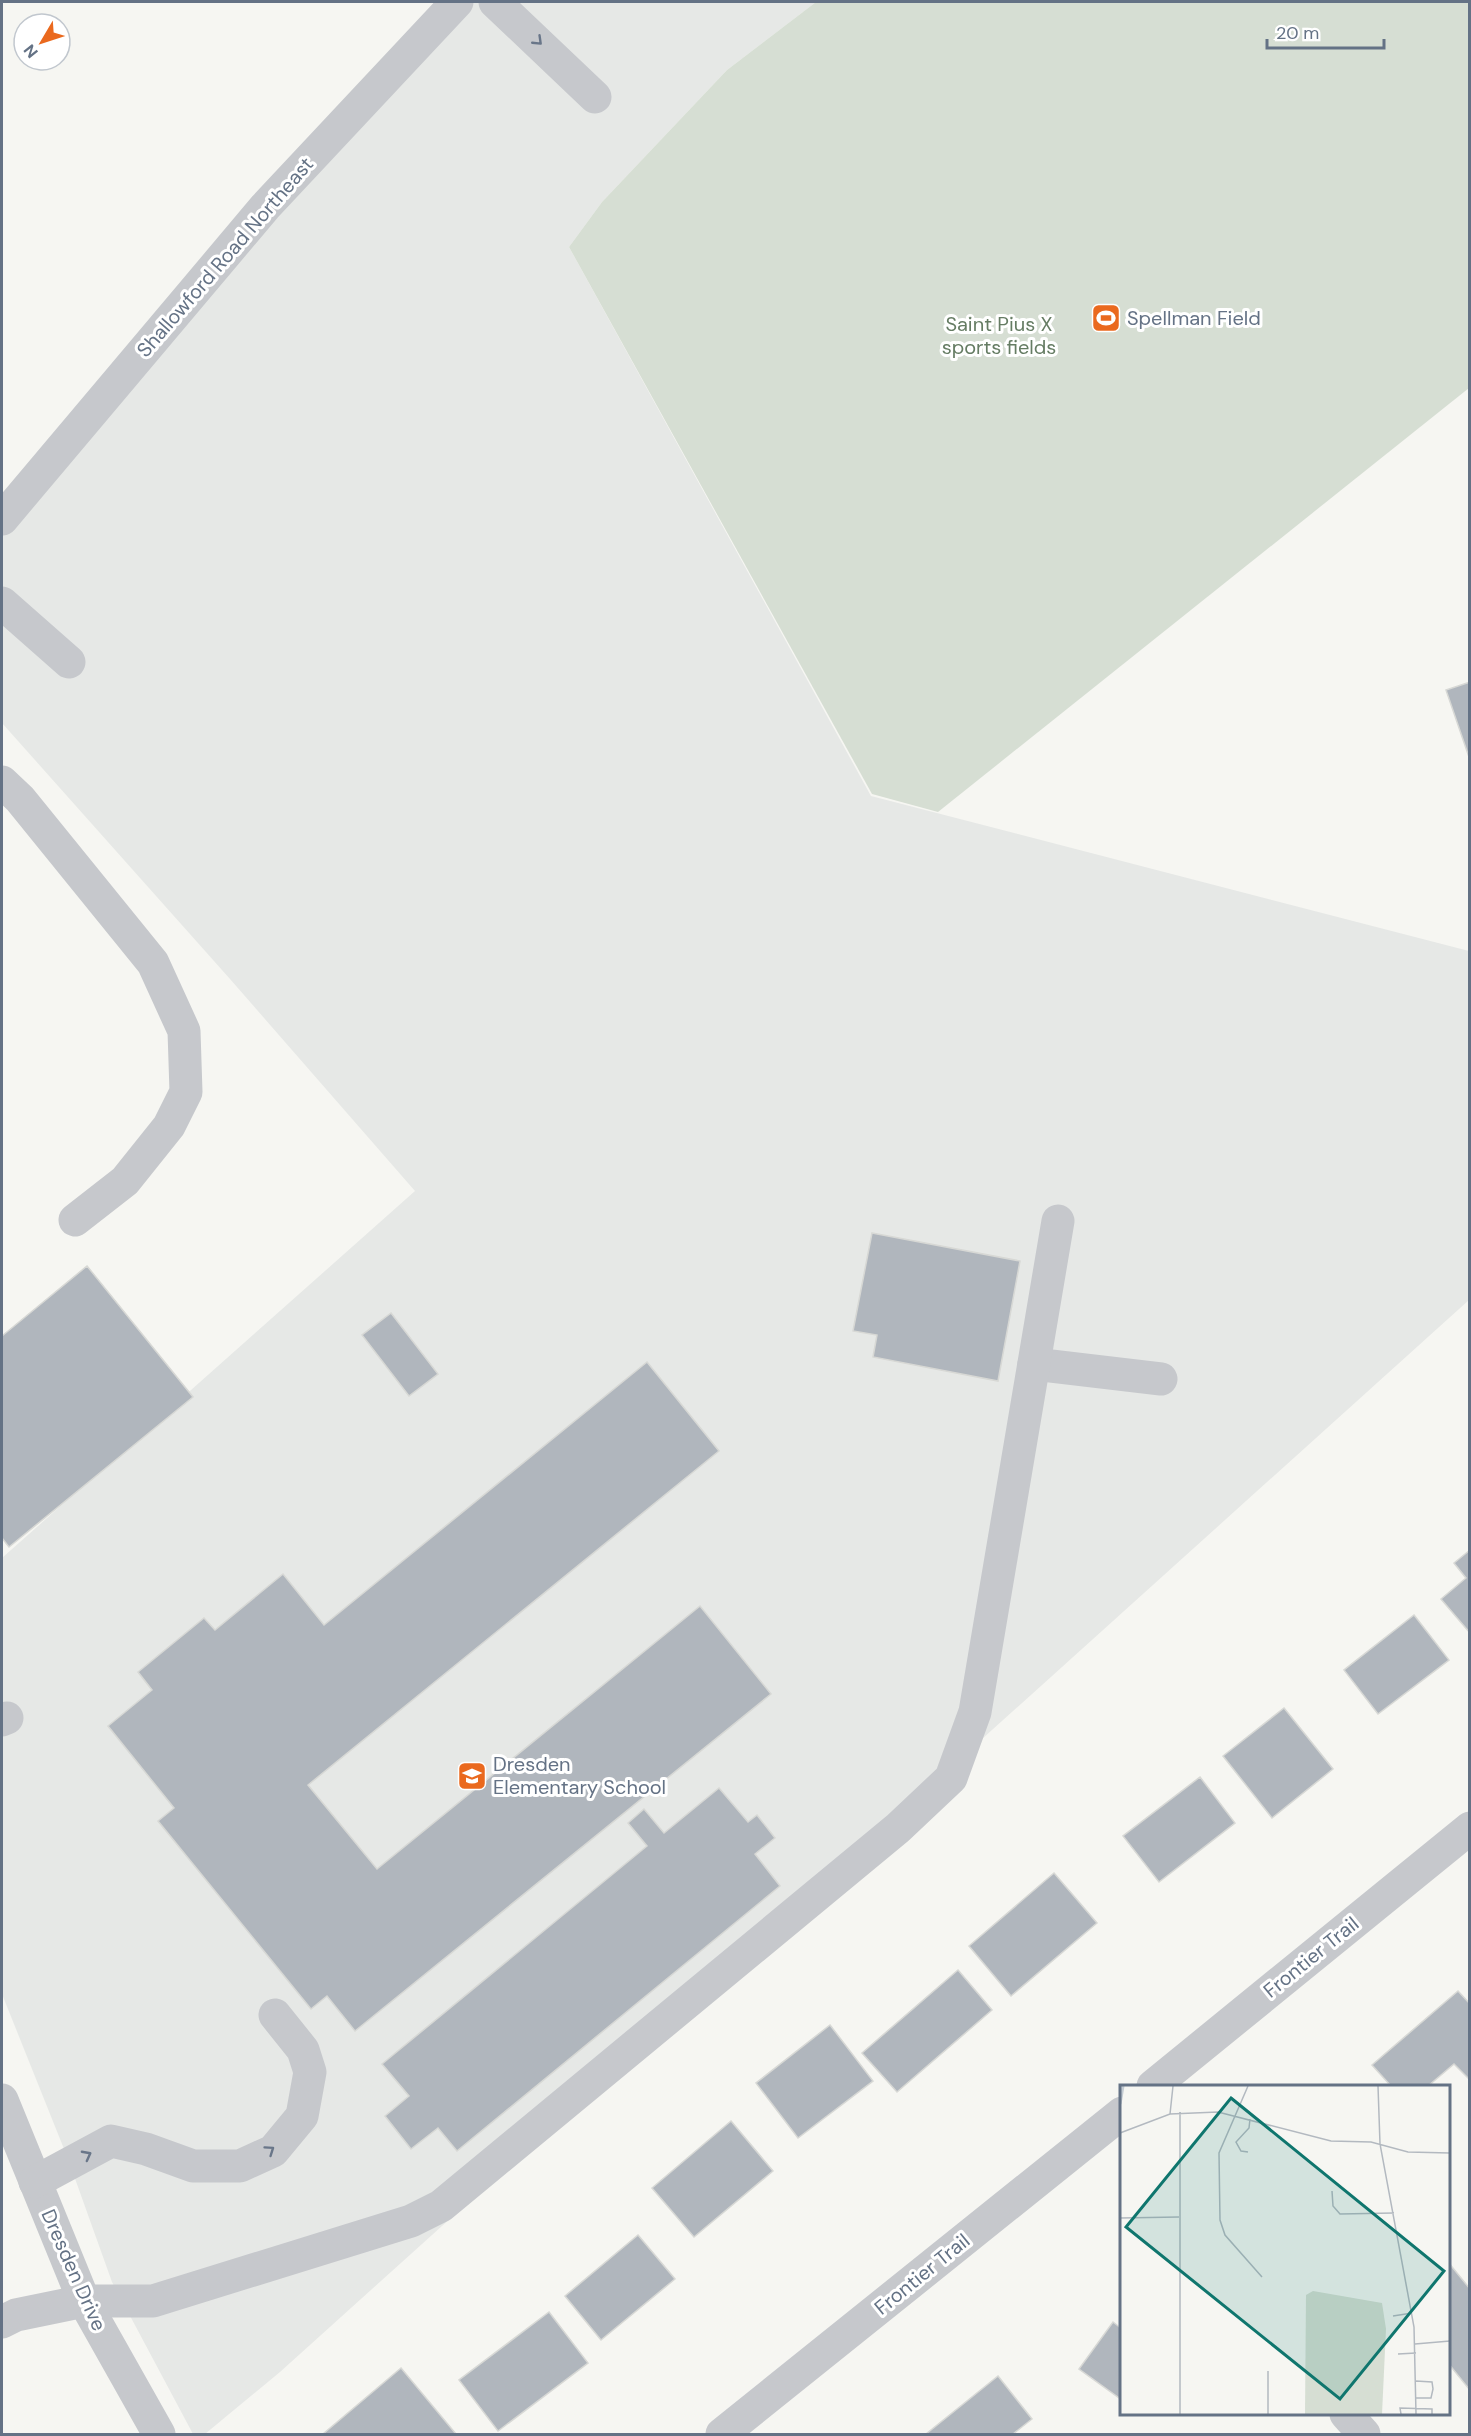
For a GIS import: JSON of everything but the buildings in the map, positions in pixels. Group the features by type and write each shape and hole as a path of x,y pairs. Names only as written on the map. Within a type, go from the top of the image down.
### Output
{"street":[{"name":"Shallowford Road Northeast","path":"2,519 265,207 457,2"},
{"path":"495,2 595,97"},
{"path":"2,603 69,662"},
{"path":"2,782 20,799 153,963 184,1031 186,1092 169,1126 125,1181 75,1220"},
{"path":"2,2322 16,2315 84,2301 153,2301 411,2221 441,2206 898,1828 951,1778 975,1712 1058,1221"},
{"path":"1034,1364 1161,1379"},
{"name":"Frontier Trail","path":"1155,2085 1470,1828"},
{"path":"35,2182 111,2142 146,2149 193,2166 240,2166 273,2151 302,2116 310,2072 303,2050 275,2015"},
{"name":"Dresden Drive","path":"2,2100 84,2301 159,2434"},
{"name":"Frontier Trail","path":"722,2434 1116,2128"},
{"path":"1347,2415 1364,2434"}],"shaded area":[{"name":"Dresden Elementary School","path":"444,2 816,2 727,70 602,202 569,247 871,796 1469,951 1469,1300 280,2372 205,2434 193,2434 112,2282 68,2159 2,1994 2,1558 415,1191 2,723 2,530"}],"green space":[{"name":"Saint Pius X sports fields","path":"816,2 1469,2 1469,388 938,812 872,794 569,247 602,202 727,70"}],"place":[{"name":"Spellman Field","path":"1106,318"},
{"name":"Dresden Elementary School","path":"472,1776"}]}
